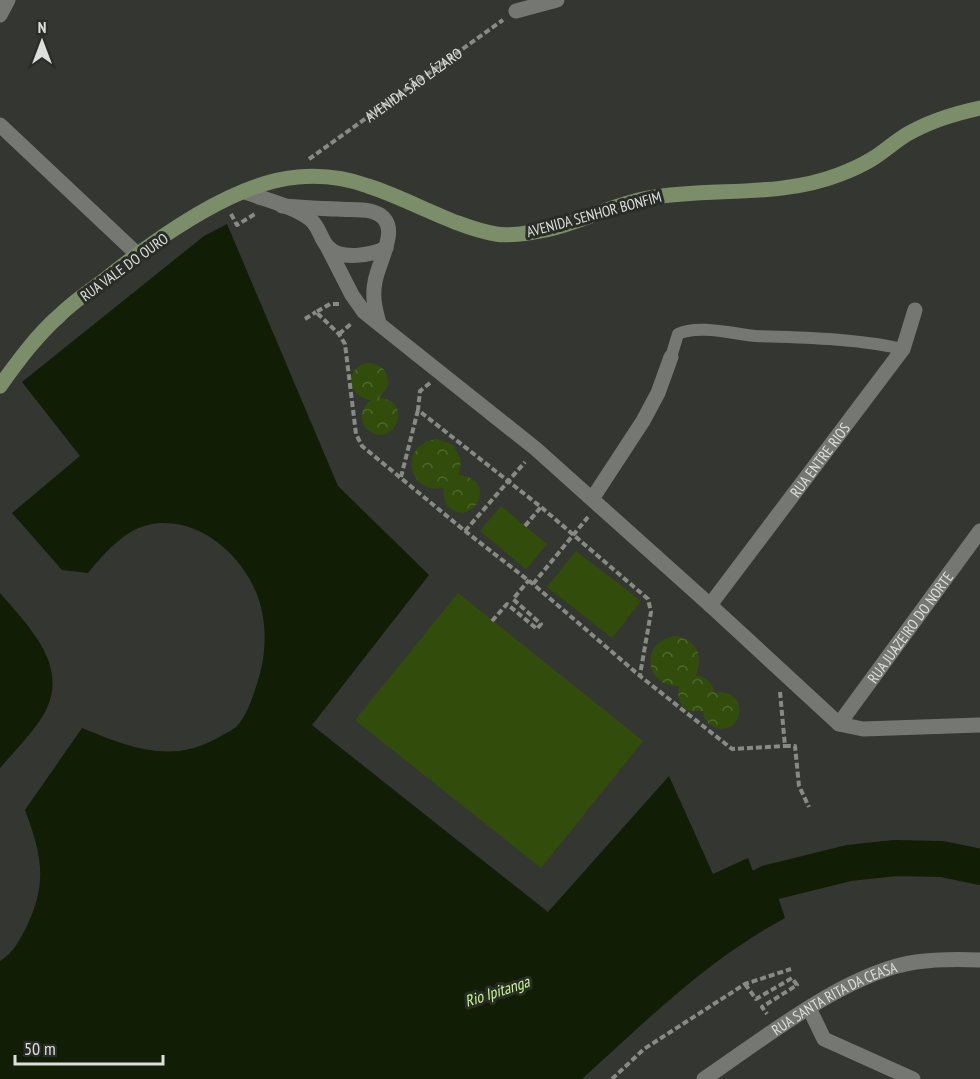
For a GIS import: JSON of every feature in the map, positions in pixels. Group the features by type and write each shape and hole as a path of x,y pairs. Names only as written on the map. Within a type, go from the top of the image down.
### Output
{"street":[{"path":"0,15 8,0"},
{"path":"516,11 557,0"},
{"name":"AVENIDA SENHOR BONFIM","path":"272,182 296,177 320,176 342,179 368,185 475,228 497,234 537,232 645,198 791,187 812,183 838,175 872,159 911,131 928,123 980,108"},
{"path":"0,125 137,254"},
{"name":"RUA VALE DO OURO","path":"0,386 19,360 59,315 137,254 201,212 272,182"},
{"path":"245,192 312,220 352,295 364,312 536,449 839,724 863,729 980,725"},
{"path":"282,206 367,211 384,218 388,226 386,248 376,275 373,293 374,308 379,323"},
{"path":"327,248 336,253 357,256 386,248"},
{"name":"RUA ENTRE RIOS","path":"710,605 903,349 915,310"},
{"path":"592,499 643,421 658,393 671,357"},
{"name":"RUA JUAZEIRO DO NORTE","path":"839,724 980,531"},
{"name":"RUA SANTA RITA DA CEASA","path":"704,1079 809,1008 876,973 914,962 946,959 980,960"},
{"path":"809,1008 824,1039 913,1079"}],"lane":[{"path":"671,357 678,334 695,329 753,335 870,341 903,349"}],"path":[{"name":"AVENIDA SÃO LÁZARO","path":"301,164 516,11"},
{"path":"225,200 237,225 260,210"},
{"path":"305,319 330,304 345,305 340,295"},
{"path":"316,312 339,334 345,344 356,434 362,446 531,582 640,676 732,749 785,746"},
{"path":"339,334 357,318"},
{"path":"401,477 418,410 420,391"},
{"path":"418,410 541,507 648,599 651,612 640,676"},
{"path":"465,531 536,449"},
{"path":"525,526 541,507"},
{"path":"492,621 507,604 537,629 541,624 513,599 573,534"},
{"path":"612,1079 644,1049 745,984 791,969"}],"green space":[{"path":"367,363 384,369 388,386 379,398 390,401 397,407 396,424 384,435 374,433 364,426 363,412 371,400 357,394 351,383 354,371"},
{"path":"437,439 453,445 461,460 459,475 471,478 478,484 479,500 468,511 460,513 451,509 445,500 444,488 431,488 422,484 415,477 412,459 416,450 425,443"},
{"path":"501,506 547,544 526,569 480,531"},
{"path":"576,551 641,601 612,638 547,587"},
{"path":"458,593 643,741 541,868 355,720"},
{"path":"676,636 689,641 697,650 699,662 696,675 708,681 715,693 726,693 734,697 738,703 738,718 734,724 727,728 712,726 706,720 703,711 689,711 683,706 679,697 679,686 667,684 658,679 653,672 650,663 656,646 664,639"}],"water":[{"path":"227,224 338,486 429,575 312,725 548,912 669,776 713,874 748,858 754,874 769,869 785,918 730,952 704,972 654,1013 582,1079 0,1079 0,961 12,951 26,928 38,897 40,883 39,855 25,810 82,728 134,747 169,751 186,750 203,745 234,729 244,716 253,696 262,667 264,645 264,623 260,602 248,577 238,563 213,539 182,525 165,523 139,528 130,532 107,551 88,573 62,570 12,513 80,456 22,382 204,236"},
{"path":"0,593 42,646 49,661 52,693 42,717 0,768"}],"waterway":[{"name":"Rio Ipitanga","path":"731,903 768,883 849,863 895,858 942,859 980,867"}]}
